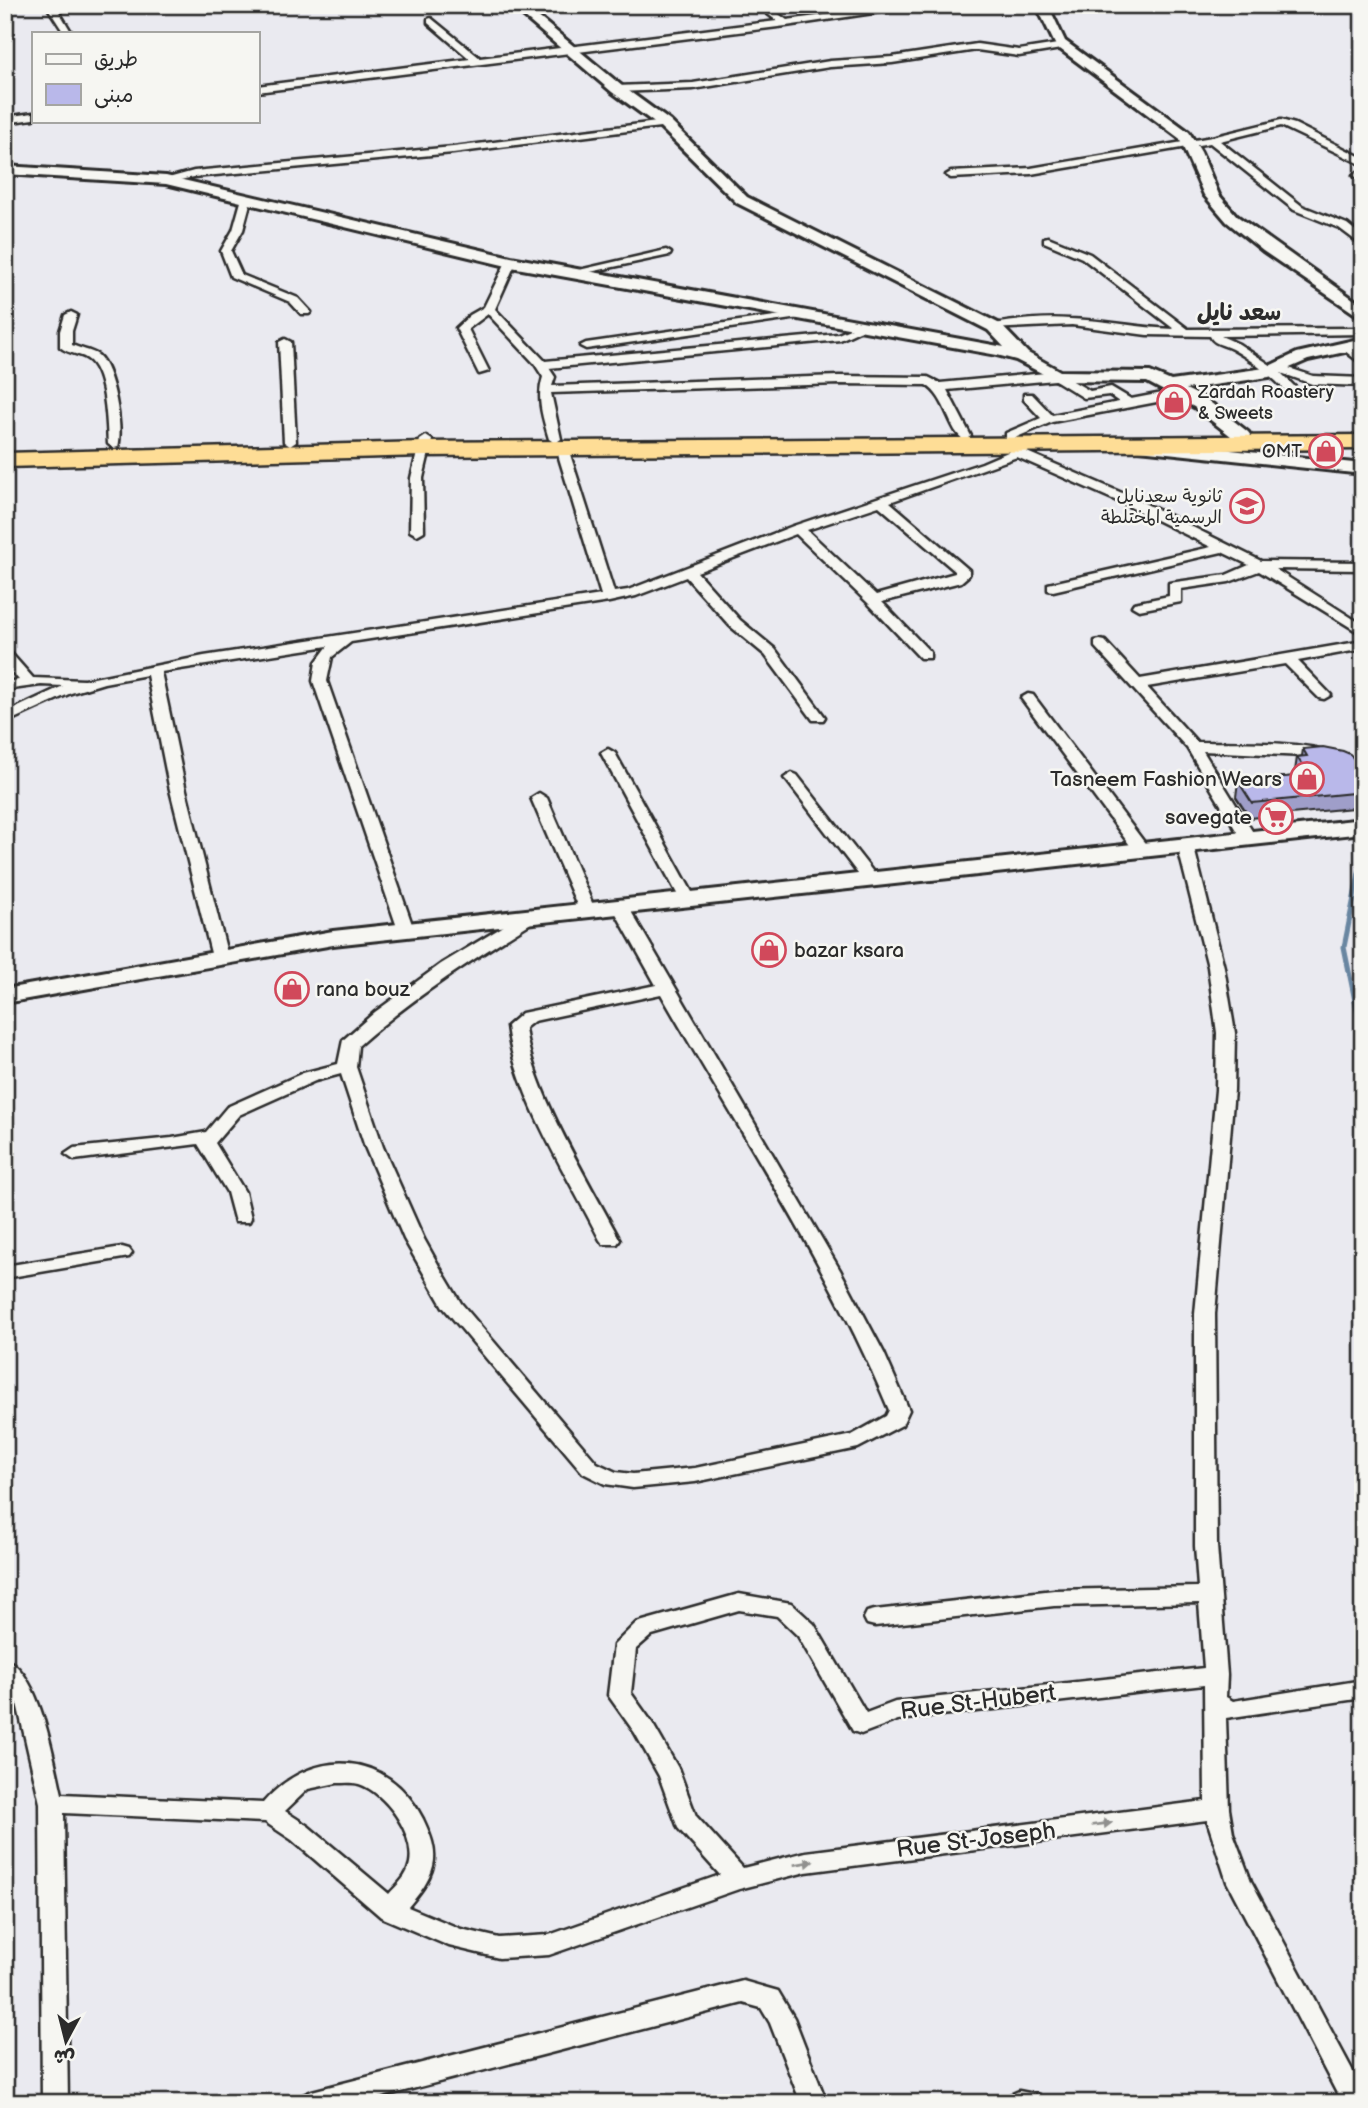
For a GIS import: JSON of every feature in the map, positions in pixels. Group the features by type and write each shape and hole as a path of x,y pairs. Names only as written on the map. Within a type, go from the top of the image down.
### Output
{"highway":[{"path":"5,460 425,445 965,436 1023,442 1363,435"},
{"path":"5,443 290,442 425,445"},
{"path":"559,443 1363,442"}],"street":[{"path":"50,5 67,32"},
{"path":"516,5 617,89 666,124 735,194 751,206 994,327 1022,356 1088,395 1111,391 1130,404"},
{"path":"760,5 786,23"},
{"path":"259,89 923,5"},
{"path":"1042,5 1056,39 1161,117 1191,144 1209,190 1224,211 1257,239 1334,289 1363,314"},
{"path":"431,21 478,61"},
{"path":"617,89 693,86 830,64 892,60 976,47 1019,53 1064,46"},
{"path":"5,120 32,116"},
{"path":"951,175 1031,170 1212,141 1281,123 1363,162"},
{"path":"166,180 210,173 494,146 666,124"},
{"path":"1212,141 1298,208 1343,226 1363,243"},
{"path":"5,170 166,180 511,262 1022,356"},
{"path":"1363,172 1358,175 1363,179"},
{"path":"246,200 238,230 226,251 237,277 294,300 305,312"},
{"path":"1048,240 1087,256 1185,331"},
{"path":"571,273 666,253"},
{"path":"483,371 462,328 489,309 511,262"},
{"path":"489,309 550,377 545,390 559,443 609,598"},
{"path":"71,315 64,342 71,350 90,355 97,361 106,386 114,444"},
{"path":"586,346 803,315"},
{"path":"994,327 1035,322 1072,322 1139,331 1363,331"},
{"path":"542,365 840,337 864,326"},
{"path":"1210,332 1219,341 1234,344 1273,370 1293,391"},
{"path":"285,342 290,442"},
{"path":"5,719 66,690 153,670 609,598 646,589 798,528 881,501 1023,442 1049,419 1130,404 1177,390 1273,370 1303,356 1363,343"},
{"path":"1345,346 1363,362"},
{"path":"1273,370 1312,380 1363,382"},
{"path":"938,387 1057,376 1142,375 1177,390 1216,414 1242,436"},
{"path":"545,390 839,380 928,381 938,387 965,436"},
{"path":"1028,397 1049,419"},
{"path":"1023,442 1131,502 1259,565 1363,631"},
{"path":"1127,443 1363,469"},
{"path":"417,531 417,478 425,445"},
{"path":"873,600 956,579 962,573 925,536 881,501"},
{"path":"798,528 873,600 925,655"},
{"path":"1053,587 1222,548"},
{"path":"1139,606 1176,599 1174,586 1215,581 1259,565 1363,566"},
{"path":"688,571 735,623 770,652 818,716"},
{"path":"354,637 325,654 320,681 406,930"},
{"path":"1100,644 1193,746 1249,839"},
{"path":"1136,684 1363,645"},
{"path":"5,655 29,682"},
{"path":"1288,659 1324,695"},
{"path":"153,670 177,786 220,957"},
{"path":"5,686 62,681 87,684"},
{"path":"1028,698 1141,849"},
{"path":"1193,746 1319,753 1343,758 1363,768"},
{"path":"608,753 689,901"},
{"path":"792,778 871,880"},
{"path":"539,798 588,912"},
{"path":"5,996 333,938 1363,826"},
{"path":"1185,845 1216,967 1226,1033 1225,1090 1205,1314 1206,1546 1216,1675 1214,1701 1217,1809 1225,1845 1239,1882 1356,2103"},
{"path":"528,918 447,968 380,1016 349,1044 346,1067 374,1147 414,1239 453,1307 590,1468 612,1479 633,1481 695,1475 858,1441 895,1420 899,1410 886,1378 817,1247 621,908"},
{"path":"610,1240 527,1072 517,1041 516,1026 528,1017 665,988"},
{"path":"242,1218 236,1192 206,1143 233,1111 309,1077 346,1067"},
{"path":"74,1154 172,1144 212,1136"},
{"path":"5,1272 122,1252"},
{"path":"875,1618 1054,1598 1209,1595"},
{"name":"Rue St-Hubert","path":"738,1879 686,1821 670,1775 643,1727 619,1695 625,1645 644,1629 739,1602 783,1609 806,1630 861,1725 895,1711 1216,1675"},
{"path":"5,1668 28,1701 52,1803 55,2103"},
{"path":"1214,1701 1230,1710 1363,1689"},
{"path":"52,1803 270,1813 303,1781 323,1775 368,1777 396,1799 412,1820 423,1854 419,1875 390,1910"},
{"name":"Rue St-Joseph","path":"270,1813 300,1833 390,1910 458,1938 499,1948 549,1944 738,1879 806,1862 1217,1809"},
{"path":"312,2103 743,1992 769,1999 781,2018 814,2103"},
{"path":"1019,2103 1030,2103"}],"building":[{"path":"1323,747 1350,754 1363,770 1363,792 1252,803 1238,781 1309,775 1297,757 1307,756 1303,749"}],"waterway":[{"path":"1363,853 1344,947 1363,1040"}],"place":[{"name":"Zardah Roastery & Sweets","path":"1174,402"},
{"name":"OMT","path":"1326,451"},
{"name":"ثانوية سعدنايل الرسمية المختلطة","path":"1247,506"},
{"name":"Tasneem Fashion Wears","path":"1307,779"},
{"name":"savegate","path":"1276,817"},
{"name":"bazar ksara","path":"769,950"},
{"name":"rana bouz","path":"292,989"}],"district":[{"name":"سعد نايل","path":"1239,313"}]}
